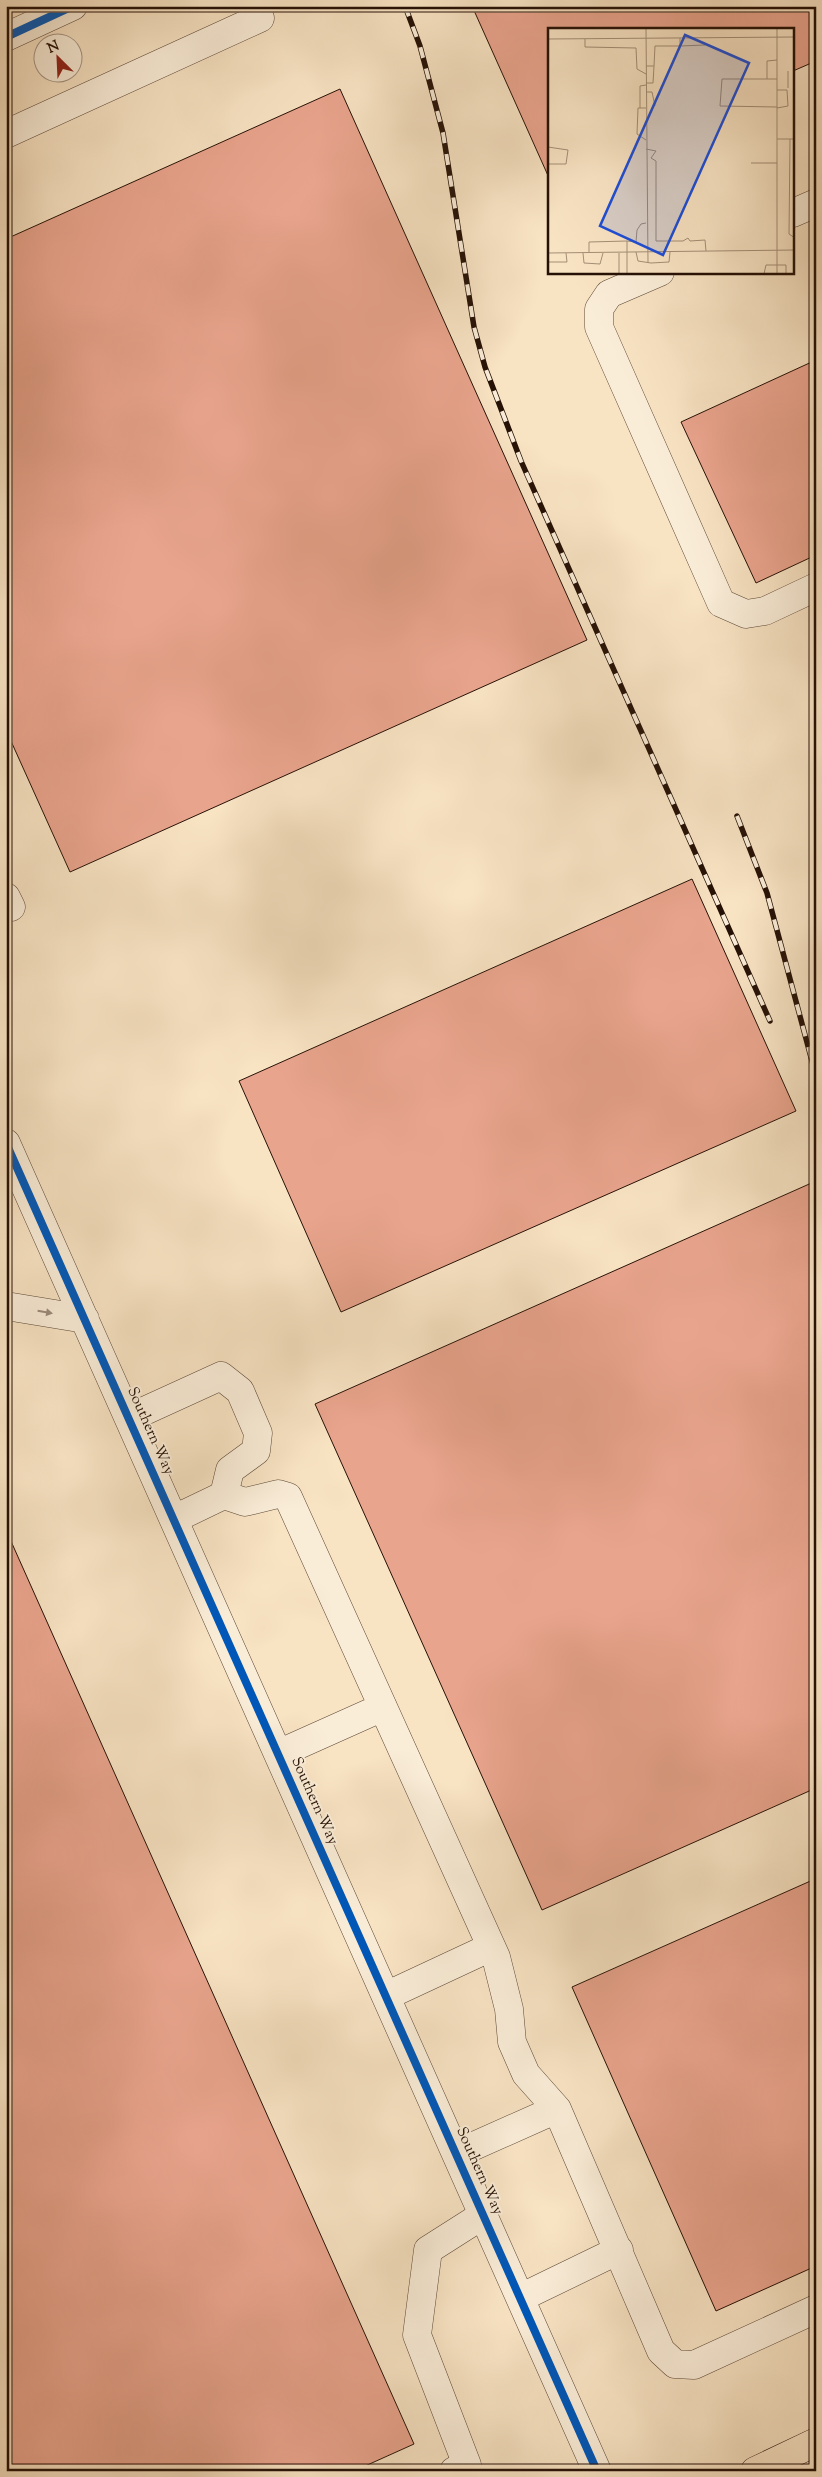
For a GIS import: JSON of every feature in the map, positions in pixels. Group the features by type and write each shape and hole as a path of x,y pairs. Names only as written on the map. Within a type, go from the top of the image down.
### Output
{"main road":[{"path":"755,2471 816,2442"}],"street":[{"path":"6,37 72,6"},
{"path":"6,134 260,18"},
{"path":"794,213 816,203"},
{"path":"655,274 609,294 598,309 599,326 721,603 746,614 765,611 816,587"},
{"name":"Southern Way","path":"6,1143 597,2471"},
{"path":"6,1306 85,1319"},
{"path":"129,1418 221,1376 240,1392 258,1433 256,1451 230,1470 224,1495"},
{"path":"174,1519 224,1495 245,1502 278,1494 288,1497 496,1957 509,2010 512,2042 526,2074 557,2109 619,2250 661,2352 675,2364 694,2365 816,2309"},
{"path":"278,1754 383,1707"},
{"path":"386,1996 491,1947"},
{"path":"456,2154 557,2109"},
{"path":"454,2471 467,2465 417,2335 428,2250 483,2216"},
{"path":"520,2298 619,2250"}],"building":[{"path":"472,6 816,6 816,61 794,71 794,28 548,28 548,176"},
{"path":"340,89 587,640 70,872 6,730 6,239"},
{"path":"816,360 816,555 756,583 681,422"},
{"path":"692,879 796,1111 341,1312 239,1081"},
{"path":"816,1181 816,1788 542,1910 315,1404"},
{"path":"6,1530 414,2444 354,2471 6,2471"},
{"path":"815,1879 816,2266 716,2311 572,1987"}],"railway":[{"path":"405,6 420,46 443,133 474,327 485,367 521,461 770,1021"},
{"path":"737,816 767,893 816,1076"}],"cycle path":[{"path":"6,37 73,6"},
{"path":"6,1143 597,2471"}]}
